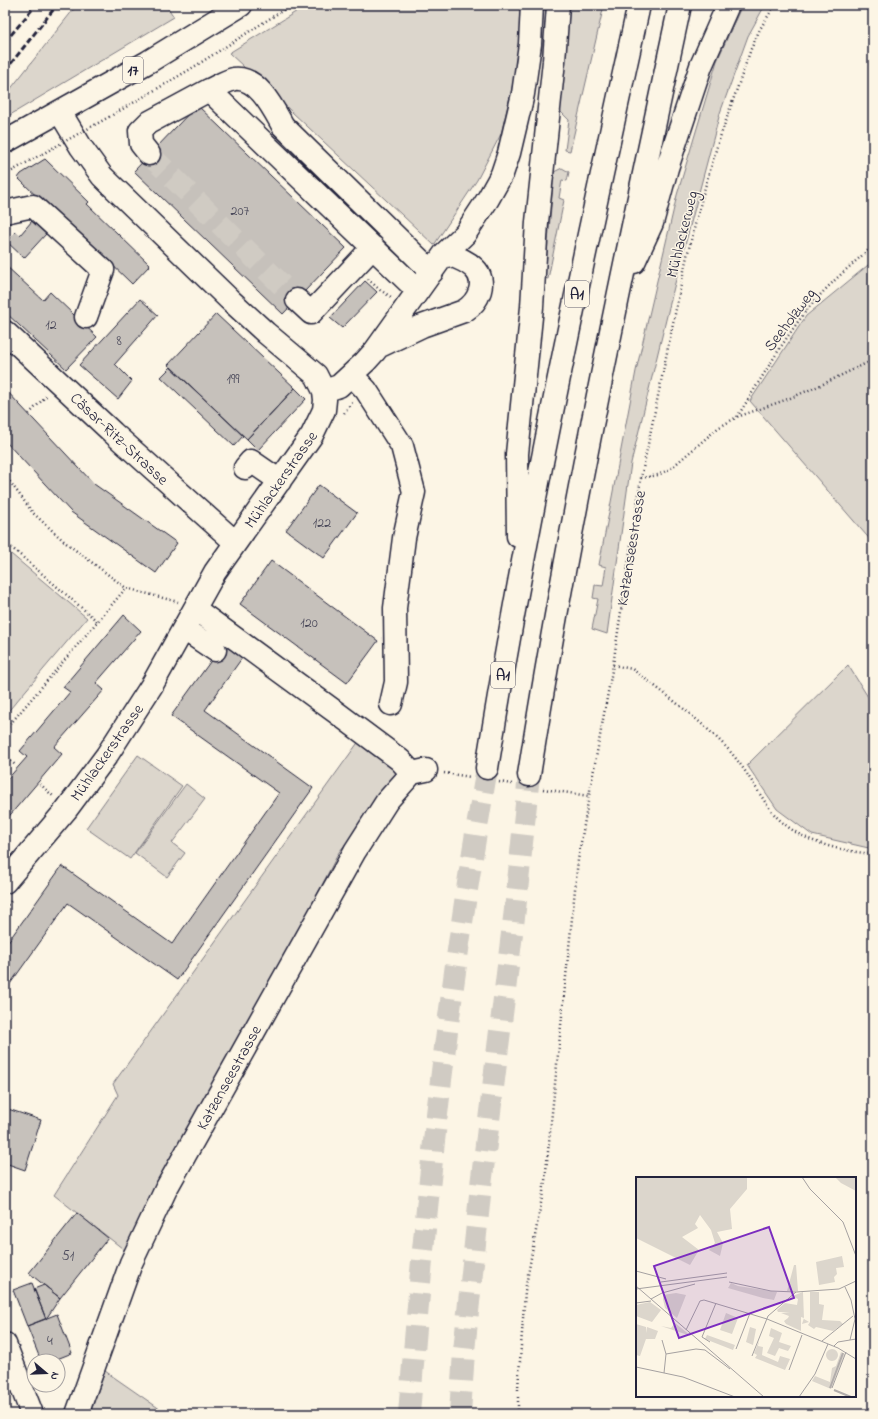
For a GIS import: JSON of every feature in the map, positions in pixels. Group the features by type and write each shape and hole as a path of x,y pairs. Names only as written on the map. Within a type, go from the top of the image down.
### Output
{"main road":[{"name":"17","path":"5,142 177,45 241,5"},
{"path":"60,112 81,148 102,176 229,299 266,333 316,375 324,391 339,386 352,375 377,348 445,253 466,234 502,174 519,115 527,70 532,5"},
{"path":"519,583 517,454 532,307 537,222 554,61 558,5"},
{"name":"A1","path":"487,768 519,583 563,360 639,5"},
{"path":"529,774 569,544 618,294 680,5"},
{"path":"618,294 652,224 666,168 687,104 701,66 728,5"},
{"path":"149,154 141,144 140,131 148,123 208,90 234,79 246,81 259,89 268,100 283,126 432,272"},
{"path":"208,90 373,247 413,299"},
{"path":"5,212 33,206 103,270 86,317"},
{"path":"304,306 354,267 373,247"},
{"path":"377,348 422,326 464,311 477,300 480,291 481,279 475,268 464,260 445,253"},
{"name":"Cäsar-Ritz-Strasse","path":"5,332 60,382 119,426 235,542"},
{"path":"352,375 363,386 402,446 414,492 404,538 395,608 396,682 391,704"},
{"name":"Mühlackerstrasse","path":"5,882 66,810 107,755 152,685 184,629 187,606 215,572 280,481 318,424 324,410 324,391"},
{"path":"245,468 251,461 280,481"},
{"name":"Katzenseestrasse","path":"77,1414 131,1262 166,1189 354,851 387,801 419,772 400,760 187,606"},
{"path":"184,629 215,650"},
{"path":"5,1344 32,1414"}],"path":[{"path":"5,175 189,70 290,5"},
{"name":"Mühlackerweg","path":"641,478 680,287 703,194 718,143 752,49 760,29 775,5"},
{"name":"Seeholzweg","path":"737,417 804,313 831,285 873,246"},
{"path":"354,267 380,290 413,299"},
{"name":"Katzenseestrasse","path":"873,360 808,390 737,417 718,428 670,469 658,475 641,478 613,665 632,669 640,674 709,731 746,770 770,809 788,827 805,838 829,846 873,854"},
{"path":"29,414 60,382"},
{"path":"5,475 33,514 66,543 126,588 187,606"},
{"path":"5,542 97,621"},
{"path":"5,730 126,588"},
{"path":"5,755 16,766"},
{"path":"40,784 54,796"},
{"path":"518,1414 518,1388 525,1291 545,1181 577,867 582,828 589,796"}],"shaded area":[{"path":"77,5 166,5 174,17 5,118 5,96"},
{"path":"307,5 524,5 517,67 501,134 477,180 434,245 229,53"},
{"path":"570,5 604,5 570,151 565,150 569,120 560,111"},
{"path":"742,5 765,5 748,36 720,113 674,287 631,463 607,634 592,629 598,599 593,598 595,585 603,586 606,567 599,565 636,371 677,195 717,61"},
{"path":"562,168 569,172 567,181 562,180 559,198 564,200 548,279 545,278 554,172"},
{"path":"873,261 873,543 750,401 806,316"},
{"path":"5,549 87,618 5,715"},
{"path":"848,665 873,705 873,849 812,835 777,809 747,765"},
{"path":"362,737 401,777 339,852 250,1025 127,1252 54,1195 118,1095 113,1084"},
{"path":"138,755 182,786 130,859 86,828"},
{"path":"186,784 205,799 172,843 185,853 167,877 135,853"},
{"path":"105,1371 167,1414 90,1414"}],"building":[{"path":"197,105 346,248 283,314 134,171"},
{"path":"45,159 89,202 87,204 150,265 132,284 69,223 66,225 18,178 21,174"},
{"path":"32,221 46,234 24,258 6,241 16,231 20,235"},
{"path":"5,265 43,300 50,292 97,337 66,369 5,312"},
{"path":"365,281 377,292 342,328 330,318"},
{"path":"140,299 158,315 115,364 132,381 118,399 79,365"},
{"path":"216,314 295,388 247,439 168,365"},
{"path":"171,367 243,436 234,446 161,377"},
{"path":"295,388 306,399 258,450 247,439"},
{"path":"5,389 94,484 177,543 156,573 71,512 5,441"},
{"path":"319,485 357,513 324,558 286,530"},
{"path":"271,561 378,641 347,683 240,604"},
{"path":"124,615 141,631 96,683 104,690 54,747 62,754 5,821 5,782 27,757 20,751 70,692 63,687"},
{"path":"223,644 242,658 205,710 313,788 177,980 68,903 5,991 5,946 62,866 172,944 279,793 171,716"},
{"path":"5,1108 41,1120 25,1170 5,1163"},
{"path":"77,1213 108,1238 60,1298 29,1273"},
{"path":"32,1283 46,1319 27,1326 13,1290"},
{"path":"44,1285 60,1298 46,1319 34,1289"},
{"path":"57,1314 72,1353 66,1355 66,1353 38,1353 27,1326"}],"tunnel":[{"path":"149,154 297,300"},
{"path":"409,1414 422,1256 445,1046 460,937 487,768"},
{"path":"460,1414 464,1351 481,1185 516,901 529,775"}],"railway":[{"path":"5,42 36,5"},
{"path":"5,71 57,5"}]}
